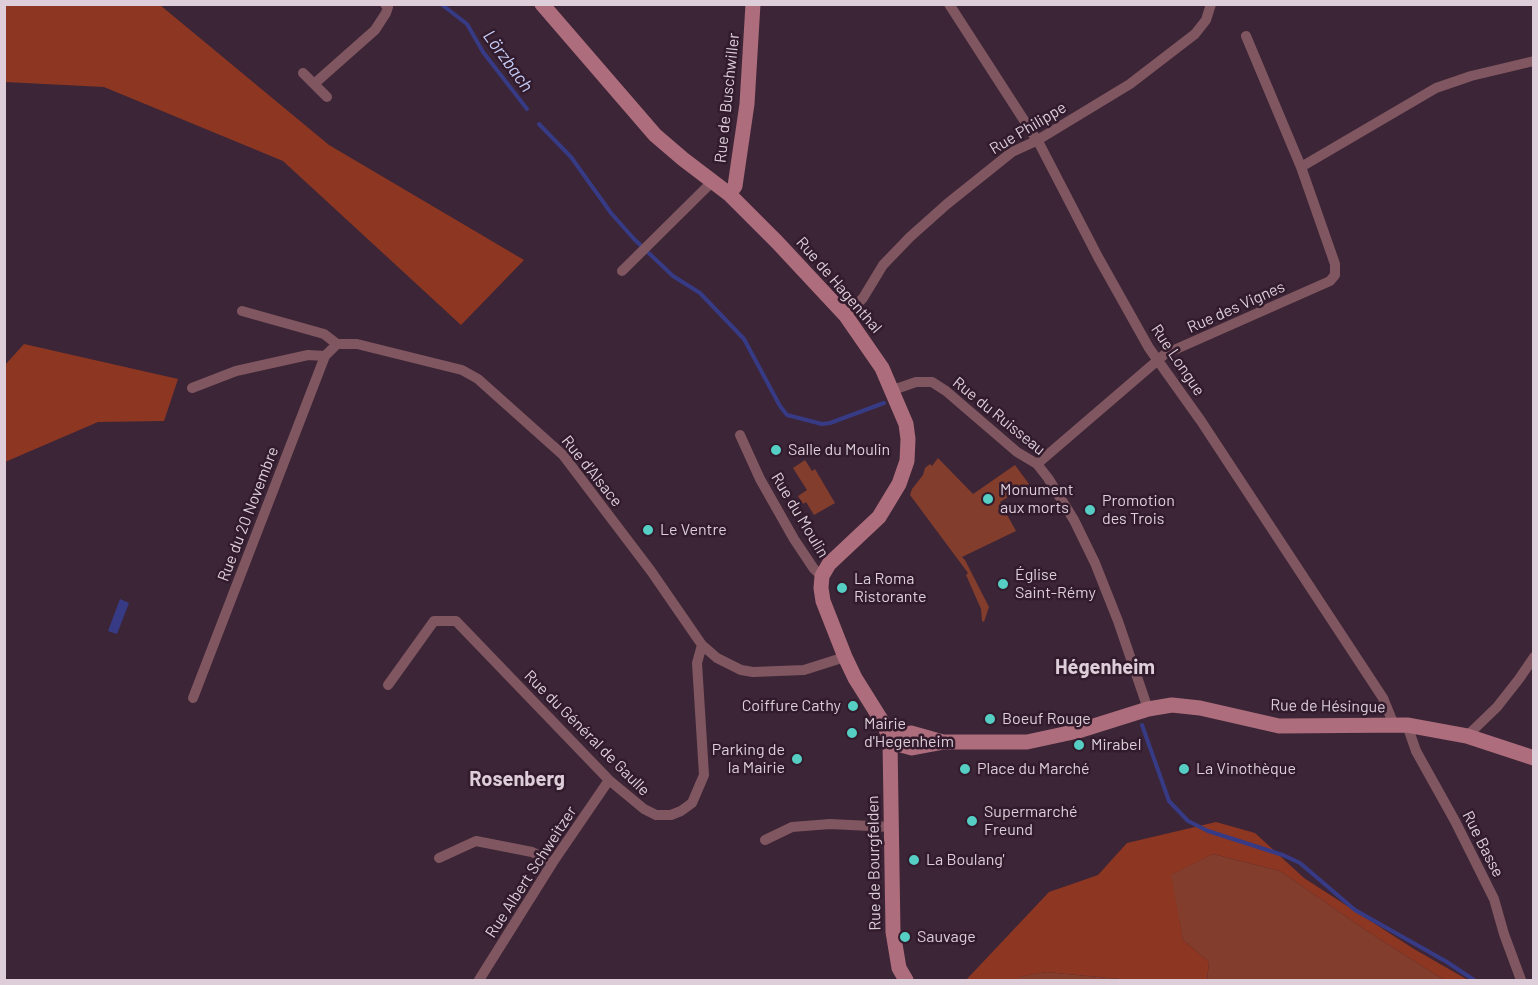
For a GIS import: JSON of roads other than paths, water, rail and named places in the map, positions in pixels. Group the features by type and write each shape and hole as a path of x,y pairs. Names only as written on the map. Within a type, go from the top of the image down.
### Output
{"main road":[{"name":"Rue de Hagenthal","path":"542,4 655,135 729,194 846,316 869,346 893,390 906,424 908,439 907,461 899,484 879,517 829,564 822,576"},
{"name":"Rue de Buschwiller","path":"729,194 735,186 747,104 752,6"},
{"path":"822,576 824,601 845,657 855,678 885,726 890,742"},
{"name":"Rue de Hésingue","path":"890,742 912,748 944,742 1016,743 1045,739 1172,705 1200,708 1279,726 1401,725 1467,736 1533,758"},
{"name":"Rue de Bourgfelden","path":"890,742 893,932 899,968 906,981"}],"street":[{"path":"314,84 375,30 386,13 385,4"},
{"name":"Rue Longue","path":"950,4 1036,141 1098,257 1157,360 1201,421 1401,725"},
{"name":"Rue Philippe","path":"846,316 863,298 883,265 910,237 1012,152 1036,141 1130,84 1195,34 1206,20 1211,4"},
{"name":"Rue des Vignes","path":"1037,464 1165,354 1330,281 1335,275 1335,264 1300,167 1246,36"},
{"path":"1300,167 1436,88 1471,75 1533,61"},
{"path":"303,73 327,97"},
{"path":"622,271 677,214 713,181"},
{"name":"Rue d'Alsace","path":"242,311 324,334 337,344 357,344 462,370 478,379 564,455 651,571 702,645 717,658 741,670 753,672 804,670 845,657"},
{"name":"Rue du 20 Novembre","path":"193,698 325,356 337,344"},
{"path":"192,388 236,371 308,356 325,356"},
{"name":"Rue du Ruisseau","path":"893,390 916,382 932,382 946,391 1017,452 1037,464 1074,520 1095,563 1118,621 1148,710"},
{"name":"Rue du Moulin","path":"740,435 760,479 794,539 814,569 822,576"},
{"name":"Rue du Général de Gaulle","path":"388,685 434,621 456,621 609,780 644,809 656,815 671,815 692,803 704,775 696,663 702,645"},
{"path":"1467,736 1497,707 1533,657"},
{"name":"Rue Basse","path":"1401,725 1455,821 1494,899 1521,981"},
{"name":"Rue Albert Schweitzer","path":"479,981 553,862 609,780"},
{"path":"765,840 792,827 830,824 891,827"},
{"path":"439,858 476,842 532,852 553,862"}],"waterway":[{"name":"Lörzbach","path":"441,4 467,24 483,52 527,109"},
{"path":"539,124 571,157 611,213 634,239 673,276 700,293 744,339 787,415 822,424 884,403"},
{"path":"1142,725 1169,801 1188,821 1208,831 1283,855 1300,863 1355,910 1447,962 1474,980"}],"place":[{"name":"Salle du Moulin","path":"776,450"},
{"name":"Monument aux morts","path":"988,499"},
{"name":"Promotion des Trois","path":"1090,510"},
{"name":"Le Ventre","path":"648,530"},
{"name":"Église Saint-Rémy","path":"1003,584"},
{"name":"La Roma Ristorante","path":"842,588"},
{"name":"Coiffure Cathy","path":"853,706"},
{"name":"Boeuf Rouge","path":"990,719"},
{"name":"Mairie d'Hegenheim","path":"852,733"},
{"name":"Mirabel","path":"1079,745"},
{"name":"Parking de la Mairie","path":"797,759"},
{"name":"Place du Marché","path":"965,769"},
{"name":"La Vinothèque","path":"1184,769"},
{"name":"Supermarché Freund","path":"972,821"},
{"name":"La Boulang'","path":"914,860"},
{"name":"Sauvage","path":"905,937"}],"district":[{"name":"Hégenheim","path":"1105,667"},
{"name":"Rosenberg","path":"517,779"}]}
